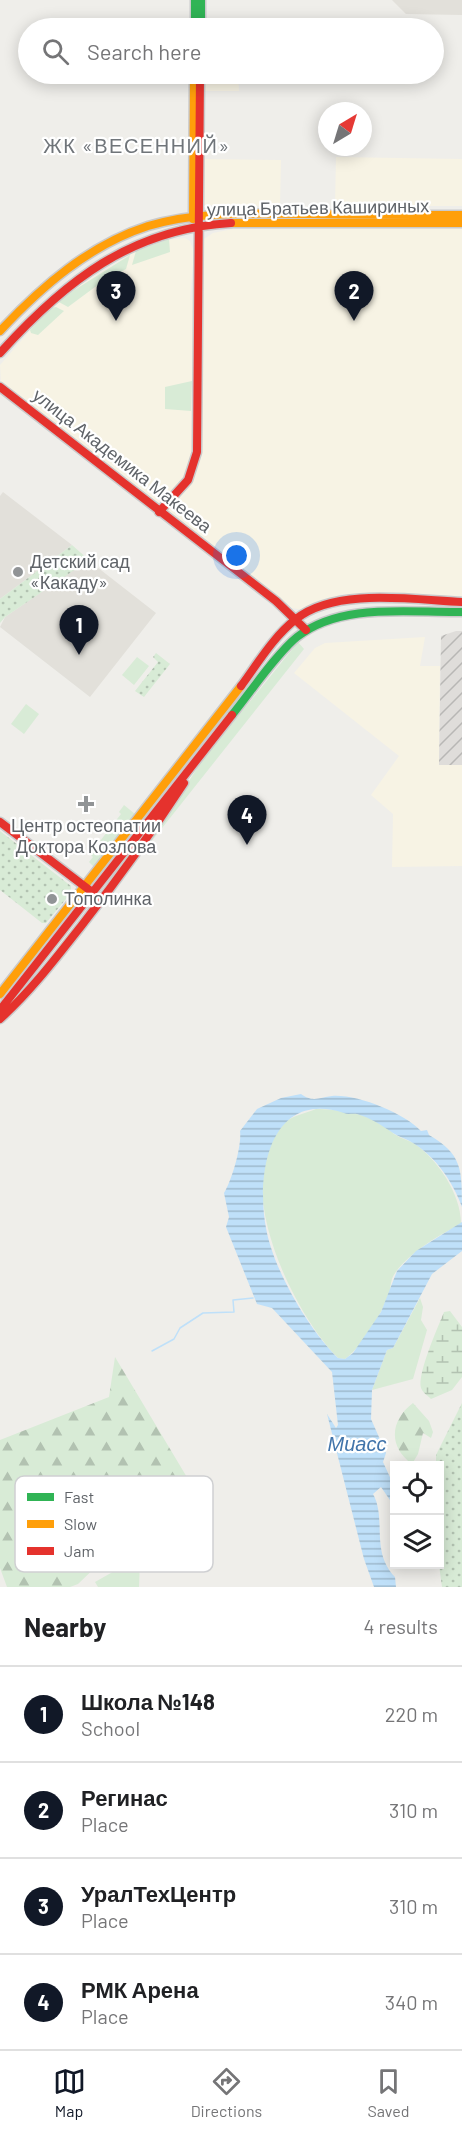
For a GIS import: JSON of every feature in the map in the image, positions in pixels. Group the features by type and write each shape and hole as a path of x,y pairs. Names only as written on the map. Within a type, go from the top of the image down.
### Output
{"main road":[{"path":"195,0 195,18"},
{"path":"201,0 201,18"},
{"path":"159,512 188,480 197,452 199,249 196,215 194,84"},
{"path":"196,215 200,84"},
{"name":"улица Братьев Кашириных","path":"0,331 54,279 92,254 144,228 196,215 462,223"},
{"name":"улица Братьев Кашириных","path":"0,353 48,301 96,267 152,237 197,227 288,219 462,215"},
{"name":"улица Академика Макеева","path":"0,387 297,619 306,630"},
{"path":"0,994 274,644 297,619 311,609 347,601 462,602"},
{"path":"0,1010 281,653 306,630 317,623 357,613 462,612"},
{"path":"0,1019 37,984 142,849 199,756"},
{"path":"0,822 92,892"}],"shaded area":[{"path":"392,0 462,0 462,15 406,14"},
{"path":"205,84 239,84 239,91 205,91"},
{"path":"336,157 462,159 462,206 335,206"},
{"path":"204,159 281,160 280,206 204,205"},
{"path":"462,228 462,596 342,594 303,610 292,608 166,509 192,481 200,461 204,239 213,233 233,229"},
{"path":"185,238 190,241 194,252 190,300 195,300 192,450 184,478 158,503 1,383 0,365 50,308 74,289 136,251 167,240"},
{"name":"Детский сад «Какаду»","path":"3,492 72,545 0,599 0,496"},
{"path":"88,560 156,613 90,697 0,627 5,617"},
{"path":"462,631 462,765 439,765 441,636"},
{"path":"425,637 420,666 440,666 439,765 462,765 462,866 392,867 393,814 371,795 399,756 294,673 315,648 325,643"}],"green space":[{"path":"169,239 170,252 132,265 136,251"},
{"path":"130,255 126,269 95,287 68,307 57,301"},
{"path":"56,307 64,311 38,335 31,333 30,330 50,308"},
{"path":"192,381 191,411 165,409 165,387"},
{"path":"72,545 89,560 5,617 0,623 0,599"},
{"path":"298,642 304,649 147,847 201,762"},
{"path":"156,653 170,664 144,697 135,691 158,662 153,657"},
{"path":"137,657 149,666 134,685 122,675"},
{"path":"26,704 39,714 24,734 11,724"},
{"path":"124,805 135,814 94,867 89,862 93,857 90,854 121,814 119,812"},
{"path":"0,831 71,886 71,893 46,923 42,923 0,890"},
{"path":"316,1109 365,1116 415,1144 432,1159 447,1179 460,1214 461,1225 412,1255 396,1272 377,1320 359,1346 345,1359 338,1358 320,1337 286,1279 273,1246 264,1211 262,1178 268,1149 286,1121"},
{"path":"420,1298 423,1307 421,1320 427,1330 413,1379 372,1390 387,1350 393,1348"},
{"path":"450,1311 462,1327 462,1377 452,1390 431,1399 421,1388 422,1372 444,1312"},
{"path":"115,1357 186,1476 15,1476 15,1572 91,1572 78,1584 70,1587 7,1587 0,1568 0,1440 109,1397"},
{"path":"413,1403 429,1421 433,1432 431,1438 423,1433 418,1454 414,1461 409,1461 404,1457 396,1442 396,1425 405,1410"},
{"path":"462,1403 462,1587 442,1587 440,1569 444,1569 444,1461 436,1461 436,1455"},
{"path":"113,1572 140,1572 139,1587 98,1587 95,1582"}],"water":[{"name":"Миасс","path":"301,1094 313,1099 342,1096 367,1101 392,1111 421,1131 427,1130 429,1135 448,1149 458,1164 462,1207 443,1171 429,1155 413,1143 357,1114 319,1109 299,1113 284,1125 273,1142 263,1184 266,1228 276,1262 304,1315 338,1358 345,1359 353,1353 381,1312 397,1271 416,1251 462,1222 462,1251 432,1274 393,1348 387,1350 372,1390 371,1419 386,1453 383,1462 390,1477 390,1500 381,1487 373,1494 379,1514 383,1557 395,1577 396,1587 374,1587 364,1559 327,1414 336,1428 338,1425 332,1372 272,1308 257,1304 226,1227 229,1217 224,1193 236,1162 240,1131 257,1109 281,1098"}],"waterway":[{"path":"152,1351 174,1339 180,1328 203,1313 234,1312 233,1300 253,1298"}],"traffic: fast":[{"path":"195,0 195,18"},
{"path":"201,0 201,18"},
{"path":"232,715 289,644 315,626 334,618 355,614 398,611 462,612"}],"traffic: slow":[{"path":"193,219 194,84"},
{"path":"0,331 49,283 67,269 106,244 148,226 208,215 462,215"},
{"path":"231,223 462,223"},
{"path":"0,994 241,686"}],"traffic: jam":[{"path":"159,512 188,480 197,452 200,84"},
{"path":"0,353 49,303 102,263 162,236 195,227 231,223"},
{"path":"0,387 276,601 306,630"},
{"path":"241,686 280,634 296,619 313,609 353,599 399,598 462,602"},
{"path":"0,1010 232,715"},
{"path":"0,1019 33,986 82,925 184,783"},
{"path":"0,822 92,892"}],"place":[{"name":"УралТехЦентр","path":"116,321"},
{"name":"Регинас","path":"354,321"},
{"name":"Детский сад «Какаду»","path":"18,572"},
{"name":"Школа №148","path":"79,655"},
{"name":"Центр остеопатии Доктора Козлова","path":"86,804"},
{"name":"РМК Арена","path":"247,845"},
{"name":"Тополинка","path":"52,899"}],"district":[{"name":"ЖК «ВЕСЕННИЙ»","path":"137,146"}]}
